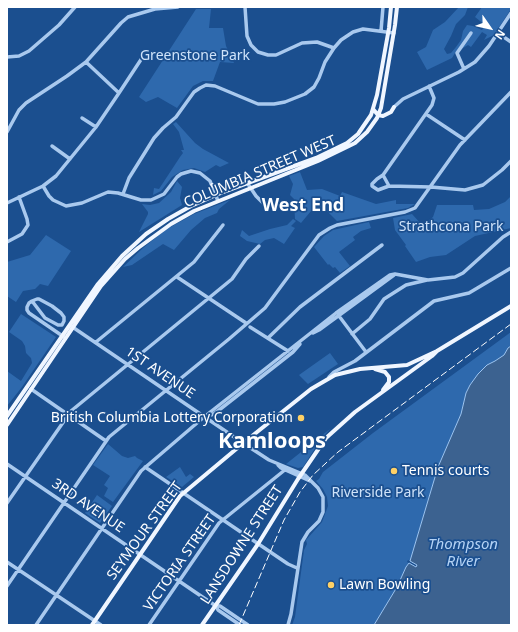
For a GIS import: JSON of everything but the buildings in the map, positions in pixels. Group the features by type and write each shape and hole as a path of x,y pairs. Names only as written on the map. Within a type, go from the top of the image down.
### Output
{"main road":[{"name":"COLUMBIA STREET WEST","path":"72,326 106,280 138,248 151,238 182,217 310,161 347,143 362,129 373,109 377,95 391,7"},
{"name":"COLUMBIA STREET WEST","path":"72,326 103,277 134,244 146,234 191,206 223,192 250,186 318,161 349,146 367,132 378,115 381,105 394,34 397,7"},
{"path":"381,105 387,110 394,107"},
{"path":"373,109 378,115 383,116 388,114 394,107"},
{"path":"212,185 223,192"},
{"path":"366,368 407,366 437,351 511,306"},
{"path":"7,416 72,326"},
{"path":"7,425 64,337"},
{"path":"372,400 437,351"},
{"path":"366,368 383,370 389,377 389,382 387,385 372,400"},
{"name":"SEYMOUR STREET","path":"94,623 183,493 311,389 326,379 345,372 366,368"},
{"name":"LANSDOWNE STREET","path":"202,625 258,544 326,438 372,400"}],"street":[{"path":"7,57 19,56 29,51 56,28 75,7"},
{"path":"7,132 9,124 26,103 68,76 86,62 120,23 128,17 154,8 178,7"},
{"path":"245,7 247,36 251,45 258,52 268,55 276,55 302,43 317,42 334,48"},
{"path":"381,31 383,7"},
{"path":"394,107 403,99 464,69 478,59 498,34 511,13"},
{"path":"123,194 129,178 154,138 176,117 194,92 200,88 206,85 215,86 258,104 285,102 305,94 314,87 325,62 334,48 341,40 353,32 363,29 394,34"},
{"path":"464,69 457,53 471,33"},
{"path":"498,34 511,42"},
{"path":"7,203 43,186 56,176 96,127 142,58"},
{"path":"86,62 119,92"},
{"path":"428,86 434,98 432,105 383,175 377,179 372,186 378,190 389,186 465,190 483,185 511,161"},
{"path":"7,586 106,441 265,308 315,239 324,231 337,225 410,210 418,205 465,140 511,92"},
{"path":"426,114 465,140"},
{"path":"82,118 96,127"},
{"path":"52,146 70,159"},
{"path":"43,186 53,200 66,206 82,203 108,192 123,194 141,200 155,199 164,194 177,177 191,171 200,173 206,177 212,185 218,201"},
{"path":"383,175 389,186"},
{"path":"250,186 256,196 268,208"},
{"path":"7,242 22,234 28,225 28,219 20,197"},
{"path":"96,342 194,262 223,225"},
{"path":"352,334 370,319 384,299 406,285 428,280 455,277 463,273 503,237 511,232"},
{"path":"268,338 300,307 382,245"},
{"path":"7,503 68,415 232,279 246,259 259,246"},
{"path":"326,379 334,372 355,361 434,301 469,293 511,268"},
{"path":"36,625 145,467 204,416 361,294 390,275 395,274 428,280"},
{"path":"310,334 319,330 339,316 395,274"},
{"path":"177,276 246,323"},
{"path":"32,301 45,318 57,325 63,323 63,316 52,306 39,299 32,301 27,307 29,314 64,337"},
{"path":"339,316 366,352"},
{"name":"1ST AVENUE","path":"72,326 281,468 301,475"},
{"path":"250,326 288,351"},
{"path":"204,416 214,414 293,352 302,341"},
{"path":"31,389 106,441"},
{"name":"3RD AVENUE","path":"7,464 216,606 218,610 240,625"},
{"name":"1ST AVENUE","path":"277,464 284,465 301,475"},
{"path":"145,467 288,564 297,568"},
{"path":"285,470 288,469 296,471"},
{"name":"VICTORIA STREET","path":"150,625 219,523 285,470"},
{"path":"287,625 291,617 297,568 303,540 308,532 319,521 324,510 322,493 311,481 301,475"},
{"path":"7,562 94,623 101,625"},
{"name":"3RD AVENUE","path":"216,606 220,606 248,625"}],"green space":[{"path":"459,7 468,7 465,15 456,24 444,49 447,54 451,53 461,40 463,31 467,25 482,30 485,25 475,17 482,7 511,7 511,9 494,35 484,40 487,35 482,32 471,47 468,45 455,53 452,58 427,70 417,52 426,47 433,30 445,22"},
{"name":"Greenstone Park","path":"196,9 211,9 209,28 223,28 226,46 234,63 220,62 213,81 203,81 193,86 177,108 158,97 146,102 139,97"},
{"path":"176,122 195,143 229,163 220,167 216,165 205,172 194,168 183,170 172,177 161,191 153,195 154,188 159,189 183,153 181,150 184,150 179,132 173,124"},
{"path":"300,172 307,190 322,189 340,196 342,192 376,204 396,200 396,204 415,204 408,208 337,221 325,209 316,205 301,223 295,219 294,199 290,195 293,184 289,176"},
{"path":"177,181 182,187 180,198 182,205 139,232 148,214 142,204 150,205 159,203 171,192"},
{"name":"Strathcona Park","path":"511,196 511,228 475,236 446,255 430,257 416,262 395,230 393,218 412,214 422,225 433,217 437,205 473,205 474,210 489,209 505,202"},
{"path":"230,200 219,209 217,213 205,218 191,230 174,250 163,244 132,265 123,267 165,230 194,214"},
{"path":"293,219 296,221 291,226 295,228 284,244 274,238 265,240 260,244 247,241 240,236 242,230 249,236 287,225"},
{"path":"369,222 371,228 361,231 353,237 355,240 339,252 350,266 340,273 335,267 333,268 329,264 328,265 314,247 324,236 333,230"},
{"path":"46,235 71,251 48,286 40,284 35,289 23,291 16,302 7,296 7,262 30,255"},
{"path":"21,314 56,337 22,387 7,406 7,371 21,381 32,363 31,358 26,353 25,346 22,341 9,332"},
{"name":"Riverside Park","path":"511,332 511,346 504,355 487,365 470,385 466,393 461,414 438,467 410,561 417,565 408,560 407,562 409,563 397,587 374,625 292,625 295,617 304,550 307,544 306,540 322,522 328,506 327,497 323,489 316,481 323,472 373,433"},
{"path":"330,353 338,364 308,384 299,375"},
{"path":"330,429 321,439 303,467 298,468 286,464"},
{"path":"108,444 122,456 128,458 135,456 143,461 113,502 104,496 108,488 104,485 110,476 93,465"},
{"path":"180,467 186,477 190,474 194,477 182,487 166,477"},
{"path":"97,495 112,506 100,523 85,513"}],"water":[{"name":"Thompson River","path":"511,346 511,625 374,625 397,587 406,567 409,563 416,567 417,565 410,561 438,467 461,414 466,393 478,374 487,365 504,355"}],"railway":[{"path":"239,625 284,520 300,492 313,475 338,452 511,324"}],"place":[{"name":"British Columbia Lottery Corporation","path":"301,418"},
{"name":"Tennis courts","path":"394,471"},
{"name":"Lawn Bowling","path":"331,585"}],"district":[{"name":"West End","path":"303,206"},
{"name":"Kamloops","path":"272,442"}]}
